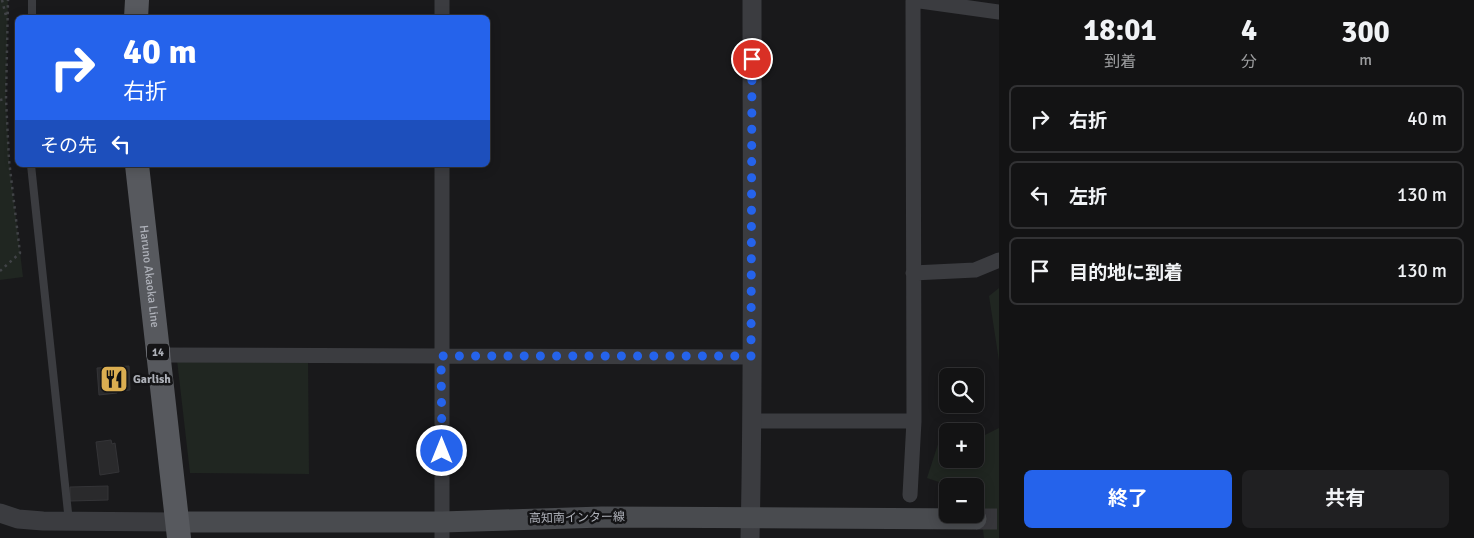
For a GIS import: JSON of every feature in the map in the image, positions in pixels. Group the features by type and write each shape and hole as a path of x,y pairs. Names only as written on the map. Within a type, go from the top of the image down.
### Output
{"main road":[{"path":"136,15 137,0"},
{"name":"Haruno Akaoka Line","path":"137,167 178,530"},
{"name":"高知南インター線","path":"178,530 442,530 602,517 750,528 939,520"}],"street":[{"path":"442,0 442,15"},
{"path":"750,528 752,421 752,0"},
{"path":"910,495 914,422 913,0 999,12"},
{"path":"442,167 442,530"},
{"path":"914,273 975,270 999,260"},
{"path":"158,355 751,356"},
{"path":"752,421 914,422"},
{"path":"0,513 18,519 178,530"}],"lane":[{"path":"32,0 32,15"},
{"path":"32,167 70,522"}],"path":[{"path":"2,0 7,20"},
{"path":"0,271 20,253 9,160 6,99 8,0"},
{"path":"0,100 6,99"}],"shaded area":[{"path":"0,0 8,0 6,99 9,160 23,277 0,280"},
{"path":"999,288 999,361 989,296"},
{"path":"308,358 309,474 190,473 177,360"},
{"path":"999,428 999,538 984,538 982,523 984,523 984,478 939,478 939,482 927,478 939,441 939,468 984,468 984,436"}],"building":[{"name":"Garlish","path":"129,366 130,390 99,395 97,368"},
{"path":"111,440 112,444 115,443 119,472 100,475 96,442"},
{"path":"108,486 108,500 70,501 70,487"}],"tunnel":[{"path":"984,519 999,519"}],"place":[{"name":"Garlish","path":"114,379"}],"route":[{"path":"442,451 441,356 751,356 752,59"}]}
